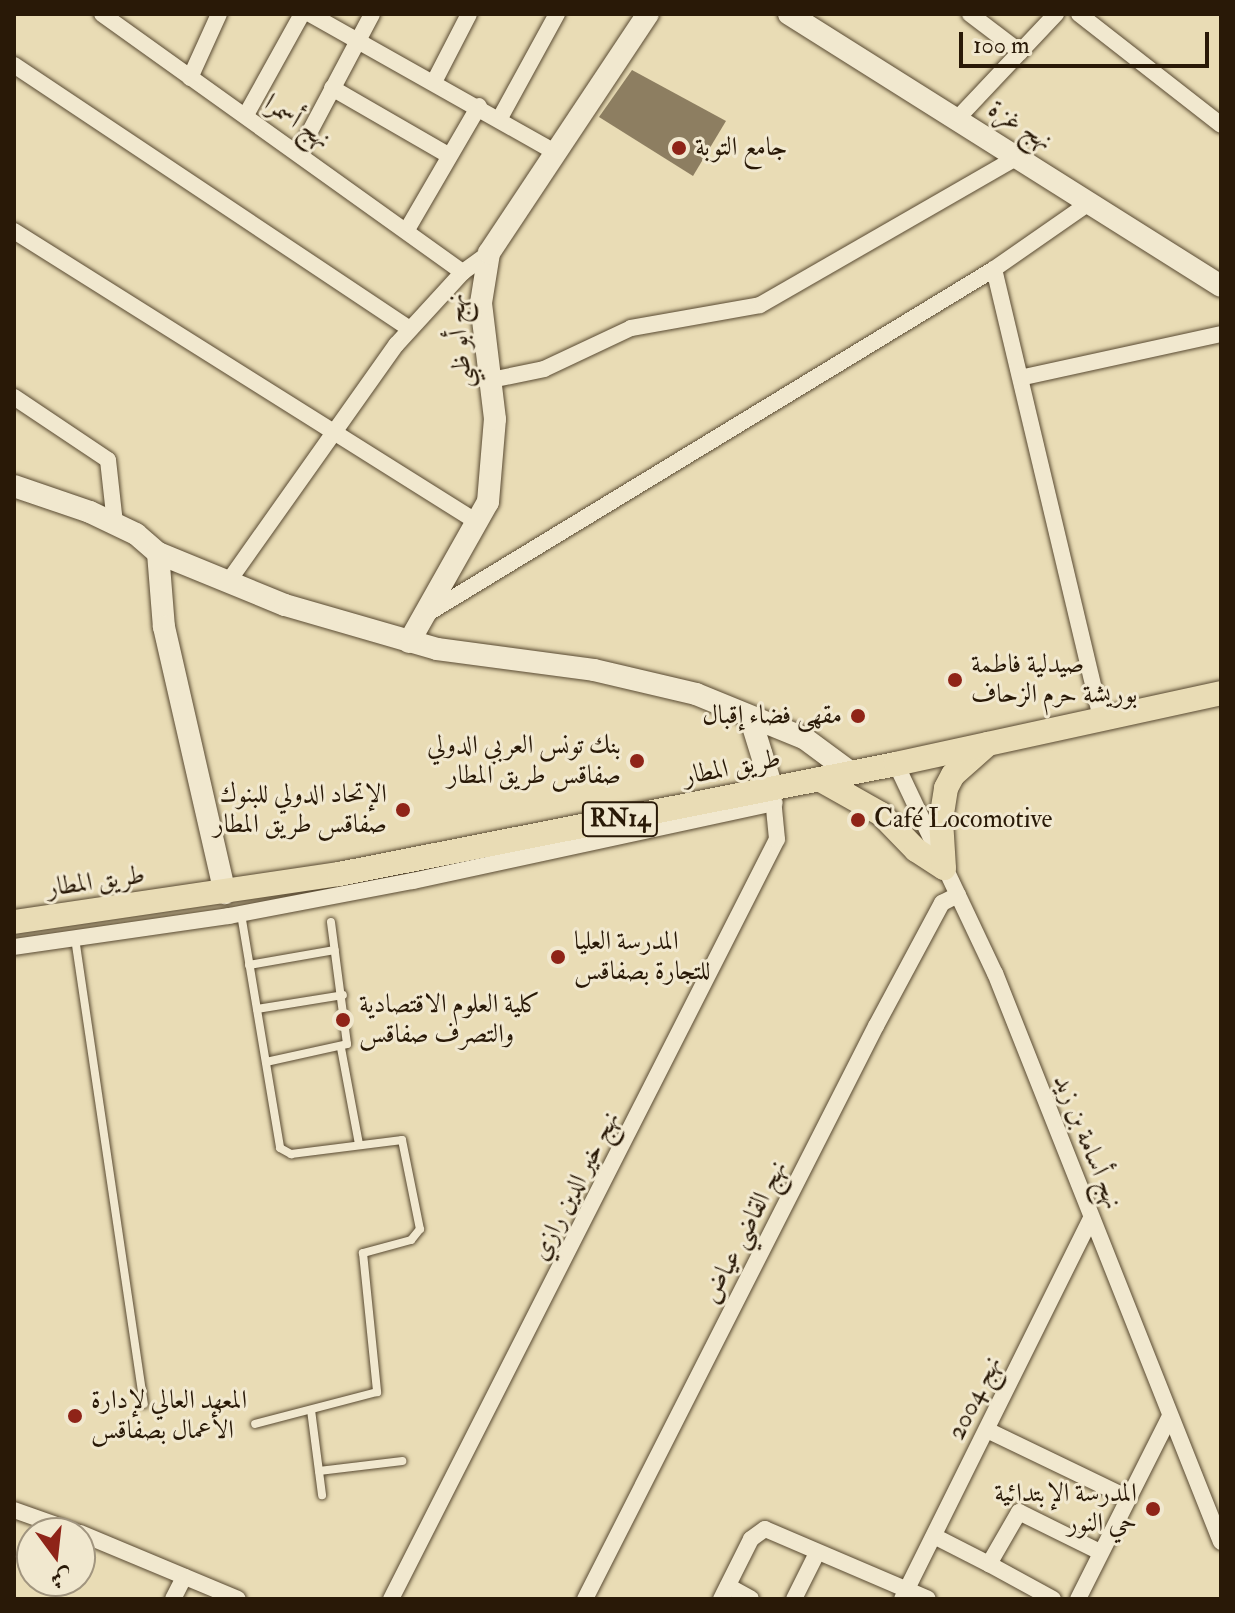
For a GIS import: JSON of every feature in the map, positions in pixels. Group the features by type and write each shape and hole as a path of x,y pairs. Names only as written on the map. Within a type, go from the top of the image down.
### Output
{"main road":[{"name":"طريق المطار","path":"14,922 232,907 774,796 819,779 1221,693"},
{"path":"944,868 941,820 946,788 989,743"},
{"path":"819,779 881,814 916,850 944,868"}],"street":[{"name":"نهج أسمرا","path":"102,14 408,228 463,272"},
{"path":"190,78 219,14"},
{"path":"246,115 302,14"},
{"path":"310,14 435,80 557,153"},
{"path":"299,152 372,14"},
{"path":"500,118 557,14"},
{"name":"نهج أبو ظبي","path":"409,642 488,502 495,464 491,380 481,303 489,253 648,14"},
{"name":"نهج غزة","path":"789,14 1221,286"},
{"path":"970,14 1020,52"},
{"path":"956,120 1056,14"},
{"path":"1079,14 1221,125"},
{"path":"435,80 467,15"},
{"path":"14,65 410,329"},
{"path":"332,88 448,155"},
{"path":"408,228 479,106"},
{"path":"491,380 544,369 631,328 760,305 1017,157"},
{"path":"423,615 994,269 1089,203"},
{"path":"14,231 337,431 477,522"},
{"path":"228,582 410,329 463,272 489,253"},
{"path":"994,269 1024,377 1101,717"},
{"path":"1024,377 1221,334"},
{"path":"14,397 108,460 115,523"},
{"path":"14,486 115,523 158,553 228,582 409,642 488,659 594,670 696,694 751,720 804,738 850,772"},
{"path":"14,947 232,907 166,639 158,553"},
{"path":"751,720 774,796"},
{"name":"نهج أسامة بن زيد","path":"896,764 995,973 1221,1542"},
{"name":"نهج خير الدين رازي","path":"391,1599 777,839 774,796"},
{"name":"نهج القاضي عياض","path":"585,1599 891,998 942,903 958,895"},
{"name":"نهج 2004","path":"905,1594 1091,1218"},
{"path":"1078,1599 1170,1416"},
{"path":"987,1430 1128,1498"},
{"path":"14,1510 34,1517"},
{"path":"989,1564 1019,1512 1100,1552"},
{"path":"751,1599 724,1593 756,1531 765,1529 905,1594 928,1599"},
{"path":"934,1536 1053,1599"},
{"path":"96,1540 238,1599"},
{"path":"794,1599 816,1555"},
{"path":"173,1599 184,1577"}],"lane":[{"path":"232,907 249,965 284,1153 393,1139 406,1145 420,1229 411,1240 363,1253 377,1392 255,1424"},
{"path":"266,1062 341,1048 349,1038 331,922"},
{"path":"75,938 144,1404"},
{"path":"249,965 335,950"},
{"path":"257,1009 343,995"},
{"path":"341,1048 359,1144"},
{"path":"311,1410 322,1495"},
{"path":"319,1471 402,1461"}],"building":[{"name":"جامع التوبة","path":"632,70 726,121 693,176 599,117"}],"place":[{"name":"جامع التوبة","path":"679,148"},
{"name":"صيدلية فاطمة بوريشة حرم الزحاف","path":"955,680"},
{"name":"مقهى فضاء إقبال","path":"858,716"},
{"name":"بنك تونس العربي الدولي صفاقس طريق المطار","path":"637,761"},
{"name":"الإتحاد الدولي للبنوك صفاقس طريق المطار","path":"403,810"},
{"name":"Café Locomotive","path":"858,820"},
{"name":"المدرسة العليا للتجارة بصفاقس","path":"558,957"},
{"name":"كلية العلوم الاقتصادية والتصرف صفاقس","path":"343,1020"},
{"name":"المعهد العالي لإدارة الأعمال بصفاقس","path":"75,1416"},
{"name":"المدرسة الإبتدائية حي النور","path":"1153,1509"}]}
